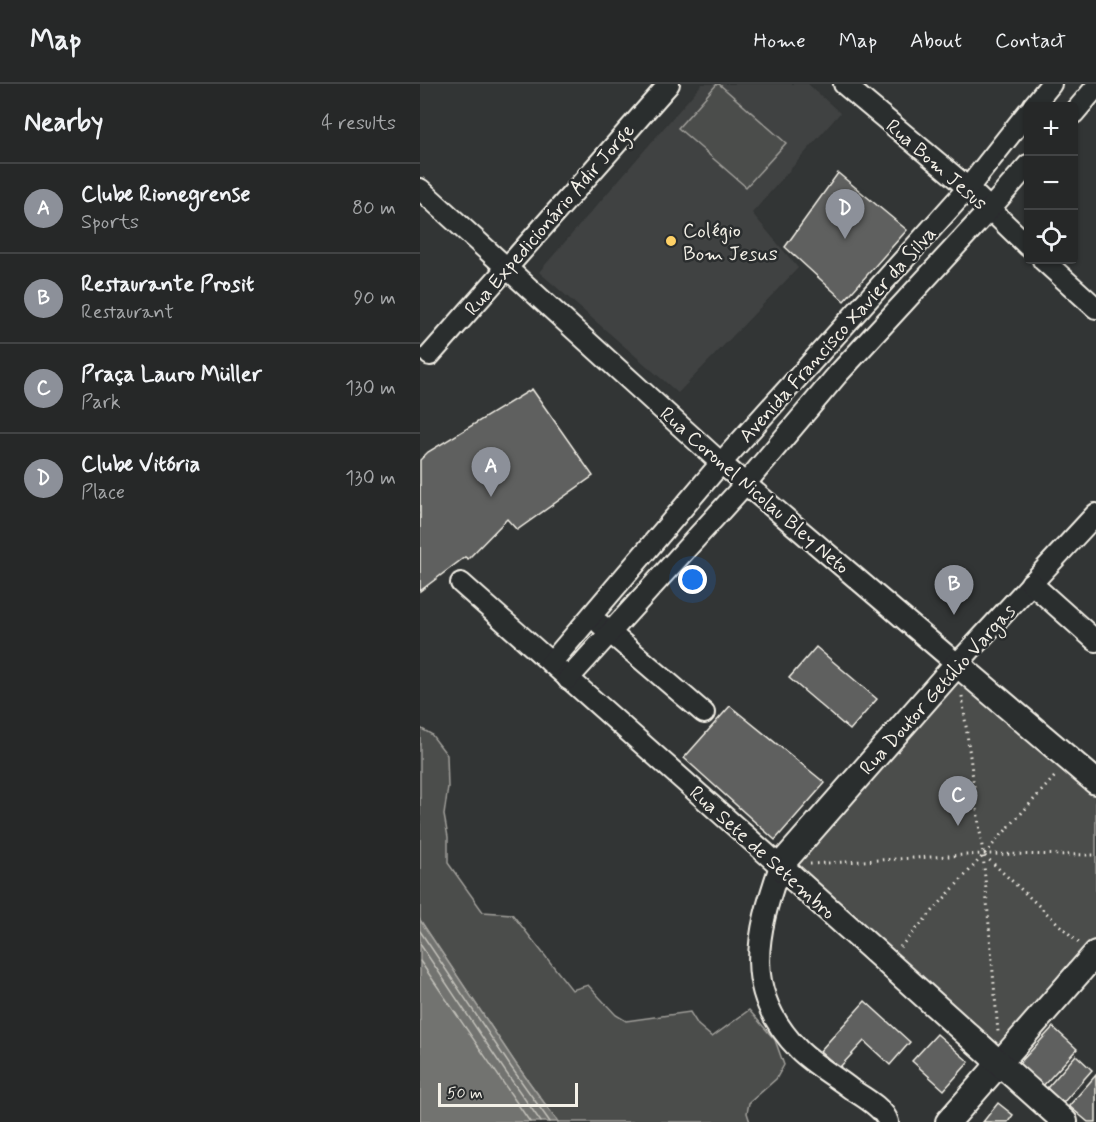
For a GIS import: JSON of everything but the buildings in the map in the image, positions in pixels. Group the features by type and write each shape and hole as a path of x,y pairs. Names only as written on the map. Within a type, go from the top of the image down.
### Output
{"main road":[{"name":"Rua Coronel Nicolau Bley Neto","path":"957,664 1096,782"},
{"name":"Rua Doutor Getúlio Vargas","path":"780,866 957,664"},
{"name":"Rua Sete de Setembro","path":"780,866 1065,1122"},
{"path":"948,1122 1094,955"}],"street":[{"name":"Rua Expedicionário Adir Jorge","path":"430,355 669,84"},
{"name":"Rua Bom Jesus","path":"844,84 968,188 1024,242"},
{"path":"1036,102 1051,84"},
{"path":"1078,108 1096,87"},
{"name":"Avenida Francisco Xavier da Silva","path":"550,663 721,463 968,188 1024,118"},
{"name":"Avenida Francisco Xavier da Silva","path":"568,679 746,483 837,375 1024,171"},
{"name":"Rua Coronel Nicolau Bley Neto","path":"420,189 721,463 957,664"},
{"path":"1047,264 1096,308"},
{"path":"818,357 837,375"},
{"name":"Rua Doutor Getúlio Vargas","path":"957,664 1096,514"},
{"name":"Rua Sete de Setembro","path":"461,583 780,866"},
{"path":"1031,583 1096,641"},
{"path":"590,617 610,631 704,713"},
{"path":"780,866 767,903 760,940 758,970 764,997 781,1029 801,1052 871,1102 887,1117 888,1122"}],"path":[{"path":"957,664 983,854 1000,1064"},
{"path":"886,962 1070,759"},
{"path":"983,854 1094,955"},
{"path":"780,866 983,854 1096,855"}],"shaded area":[{"name":"Colégio Bom Jesus","path":"702,84 808,84 840,113 752,213 798,268 678,393 539,272"},
{"path":"717,84 786,143 746,187 678,128"},
{"path":"961,665 1096,785 1096,953 1000,1062 784,866"},
{"path":"420,728 431,734 447,755 448,787 444,815 448,837 448,863 483,912 512,914 572,990 588,985 616,1015 626,1021 690,1012 698,1025 712,1037 749,1010 775,1040 784,1065 776,1079 749,1103 747,1113 750,1122 558,1122 516,1064 420,920"}],"water":[{"path":"420,920 516,1064 558,1122 420,1122"}],"place":[{"name":"Clube Vitória","path":"845,239"},
{"name":"Colégio Bom Jesus","path":"671,241"},
{"name":"Clube Rionegrense","path":"491,497"},
{"name":"Restaurante Prosit","path":"954,615"},
{"name":"Praça Lauro Müller","path":"958,826"}]}
